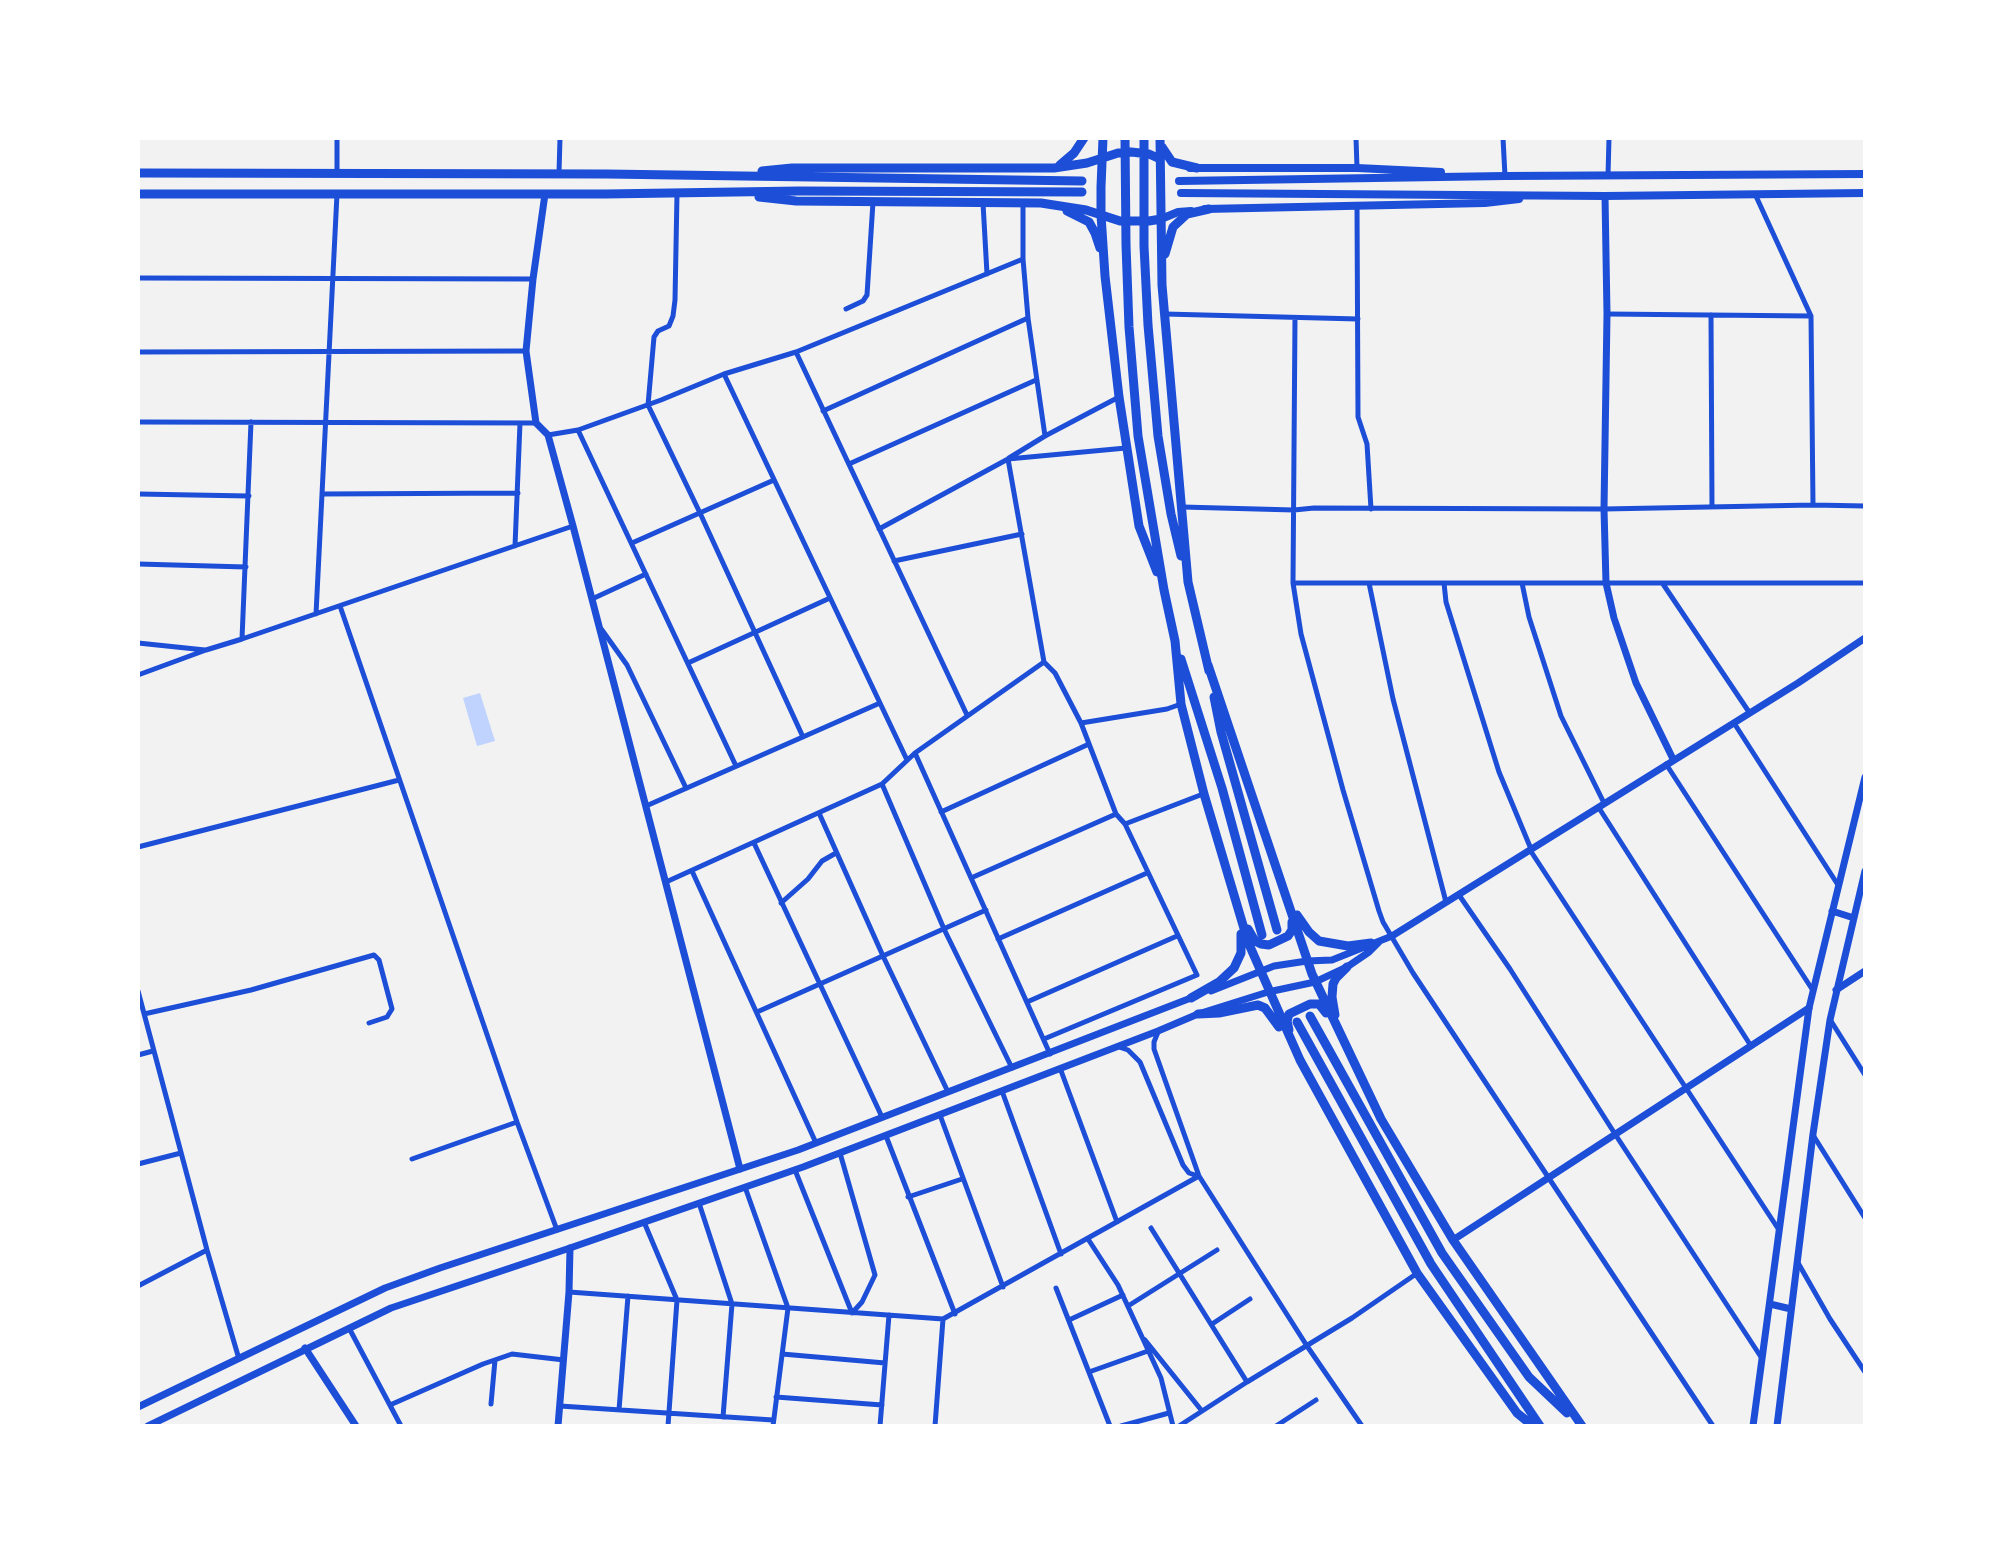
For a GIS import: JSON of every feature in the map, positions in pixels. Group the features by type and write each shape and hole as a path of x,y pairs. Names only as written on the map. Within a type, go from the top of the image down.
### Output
{"highway":[{"path":"1054,168 1068,159 1084,138"},
{"path":"1103,138 1101,215 1119,397 1139,526 1164,590"},
{"path":"1125,138 1129,327 1138,436 1164,590 1175,641 1222,788 1262,935"},
{"path":"1144,138 1148,325 1158,436 1171,514 1221,732 1277,930"},
{"path":"1160,139 1162,285 1188,582"},
{"path":"1160,139 1163,151 1172,162 1197,168"},
{"path":"723,175 792,168 1054,168 1131,152 1160,159"},
{"path":"138,173 723,175 1082,181"},
{"path":"138,194 1082,192"},
{"path":"720,193 796,201 1041,203 1084,210 1120,221 1161,219"},
{"path":"1041,203 1074,213 1089,222 1099,243 1105,276"},
{"path":"1162,285 1166,251 1173,227 1187,214 1209,209"},
{"path":"1175,641 1181,704 1204,794 1248,942 1268,992 1300,1060 1417,1273 1517,1413 1533,1426"},
{"path":"1208,665 1315,982 1381,1119 1453,1240 1582,1426"},
{"path":"1230,885 1252,937 1261,944 1269,945 1290,934 1292,925 1288,902"},
{"path":"1288,902 1304,926 1319,941 1348,946 1376,942"},
{"path":"1191,998 1219,982 1239,961 1242,943 1236,903"},
{"path":"1338,1030 1332,990 1336,978 1347,967"},
{"path":"1300,1060 1287,1018 1315,1003 1322,1007 1352,1058"},
{"path":"1198,1014 1262,1006 1272,1016 1300,1060"},
{"path":"1310,1016 1442,1253 1529,1377 1582,1426"},
{"path":"1297,1022 1431,1264 1540,1426"}],"main road":[{"path":"1160,159 1176,168 1357,168 1505,176"},
{"path":"1179,181 1865,174"},
{"path":"1181,193 1605,196 1865,193"},
{"path":"545,194 526,351 536,423 548,435 573,526 740,1169"},
{"path":"1161,219 1178,212 1209,209 1485,203 1560,195"},
{"path":"1605,196 1606,583 1636,683 1669,761"},
{"path":"138,1407 385,1288 798,1150 1260,971 1284,964 1332,960 1392,936 1865,638"},
{"path":"1753,1426 1812,989 1865,777"},
{"path":"1777,1426 1830,1020 1865,871"},
{"path":"1832,911 1854,918"},
{"path":"148,1426 391,1308 799,1168 1198,1014 1268,992 1315,982 1347,967 1369,952 1376,942"},
{"path":"1836,990 1865,971"},
{"path":"1453,1240 1809,1008"},
{"path":"798,1150 799,1168"},
{"path":"558,1426 570,1248"},
{"path":"440,1268 446,1288"},
{"path":"1770,1304 1791,1309"},
{"path":"305,1348 356,1426"}],"street":[{"path":"337,138 337,174"},
{"path":"559,174 560,138"},
{"path":"1356,138 1357,168"},
{"path":"1503,138 1505,176"},
{"path":"1608,176 1609,138"},
{"path":"316,614 337,194"},
{"path":"677,194 673,316 669,326 658,331 654,337 648,405 803,737"},
{"path":"1755,194 1811,316 1813,505"},
{"path":"846,309 863,301 867,295 873,201"},
{"path":"983,203 987,274"},
{"path":"1023,203 1023,259 1028,318 1045,436"},
{"path":"1357,205 1358,417 1367,444 1371,509"},
{"path":"548,435 578,430 724,374 796,352 1023,259"},
{"path":"138,278 533,279"},
{"path":"1164,313 1358,319"},
{"path":"1607,314 1811,316"},
{"path":"1711,315 1712,507"},
{"path":"823,411 1028,318"},
{"path":"1295,318 1293,583 1301,634 1379,911 1413,973 1713,1426"},
{"path":"138,352 526,351"},
{"path":"796,352 967,715"},
{"path":"724,374 907,760"},
{"path":"849,464 1036,380"},
{"path":"879,529 1119,397"},
{"path":"138,422 536,423"},
{"path":"242,639 251,422"},
{"path":"515,546 520,423"},
{"path":"578,430 736,766"},
{"path":"1008,459 1126,448"},
{"path":"1008,459 1044,662 1055,673 1081,723 1116,814 1125,824 1197,975 1044,1039"},
{"path":"632,543 774,480"},
{"path":"322,494 518,493"},
{"path":"138,494 249,496"},
{"path":"1182,507 1294,510 1865,506"},
{"path":"138,675 573,526"},
{"path":"894,561 1022,534"},
{"path":"138,564 246,567"},
{"path":"592,599 646,574"},
{"path":"1293,583 1865,583"},
{"path":"1369,583 1393,699 1446,902"},
{"path":"1444,583 1446,602 1499,772 1531,849 1779,1230"},
{"path":"1522,583 1529,617 1561,716 1601,805 1751,1046"},
{"path":"1662,583 1749,712"},
{"path":"688,663 830,598"},
{"path":"340,606 557,1230"},
{"path":"600,627 627,665 686,788"},
{"path":"138,643 206,650"},
{"path":"666,882 882,784 915,753 1044,662"},
{"path":"646,806 880,703"},
{"path":"1081,723 1181,704"},
{"path":"1733,722 1838,885"},
{"path":"941,812 1089,744"},
{"path":"915,753 1050,1054"},
{"path":"1669,761 1812,989"},
{"path":"138,847 399,780"},
{"path":"882,784 944,929 1012,1068"},
{"path":"1125,824 1204,794"},
{"path":"819,813 948,1093"},
{"path":"971,878 1116,814"},
{"path":"754,843 882,1117"},
{"path":"781,903 808,879 822,861 836,853"},
{"path":"692,871 816,1143"},
{"path":"998,940 1147,873"},
{"path":"1458,894 1510,969 1761,1357"},
{"path":"757,1012 986,910"},
{"path":"1027,1002 1177,936"},
{"path":"144,1014 251,990 374,955 379,960 392,1009 387,1017 369,1023"},
{"path":"138,991 239,1359"},
{"path":"1830,1020 1865,1075"},
{"path":"1158,1031 1154,1049 1199,1176 1362,1426"},
{"path":"1117,1047 1128,1050 1140,1062 1183,1165 1189,1173 1199,1176"},
{"path":"138,1055 153,1051"},
{"path":"1060,1068 1117,1222"},
{"path":"1002,1091 1061,1254"},
{"path":"940,1115 1003,1287"},
{"path":"412,1159 517,1122"},
{"path":"1813,1134 1865,1218"},
{"path":"885,1135 957,1312"},
{"path":"138,1164 181,1153"},
{"path":"840,1153 875,1275 862,1302 852,1313"},
{"path":"799,1168 852,1313"},
{"path":"569,1292 943,1319 1199,1176"},
{"path":"908,1197 962,1179"},
{"path":"560,1406 773,1423 788,1308 745,1187"},
{"path":"699,1203 732,1304 723,1417"},
{"path":"644,1222 677,1300 668,1426"},
{"path":"1151,1228 1247,1382"},
{"path":"1088,1239 1123,1295 1161,1378 1169,1413 1176,1426 1307,1346 1417,1273"},
{"path":"138,1286 207,1250"},
{"path":"1128,1306 1217,1250"},
{"path":"1797,1261 1865,1372"},
{"path":"1056,1288 1110,1426"},
{"path":"1069,1320 1123,1295"},
{"path":"619,1410 628,1296"},
{"path":"1212,1324 1250,1299"},
{"path":"880,1426 889,1315"},
{"path":"935,1426 943,1319"},
{"path":"349,1328 401,1426"},
{"path":"1141,1334 1202,1411"},
{"path":"1089,1373 1148,1351"},
{"path":"390,1405 512,1354 564,1360"},
{"path":"782,1354 885,1363"},
{"path":"491,1404 495,1360"},
{"path":"776,1397 882,1405"},
{"path":"1276,1426 1284,1424 1316,1400"},
{"path":"1121,1426 1169,1413"}],"water":[{"path":"480,693 495,741 477,746 463,698"}]}
